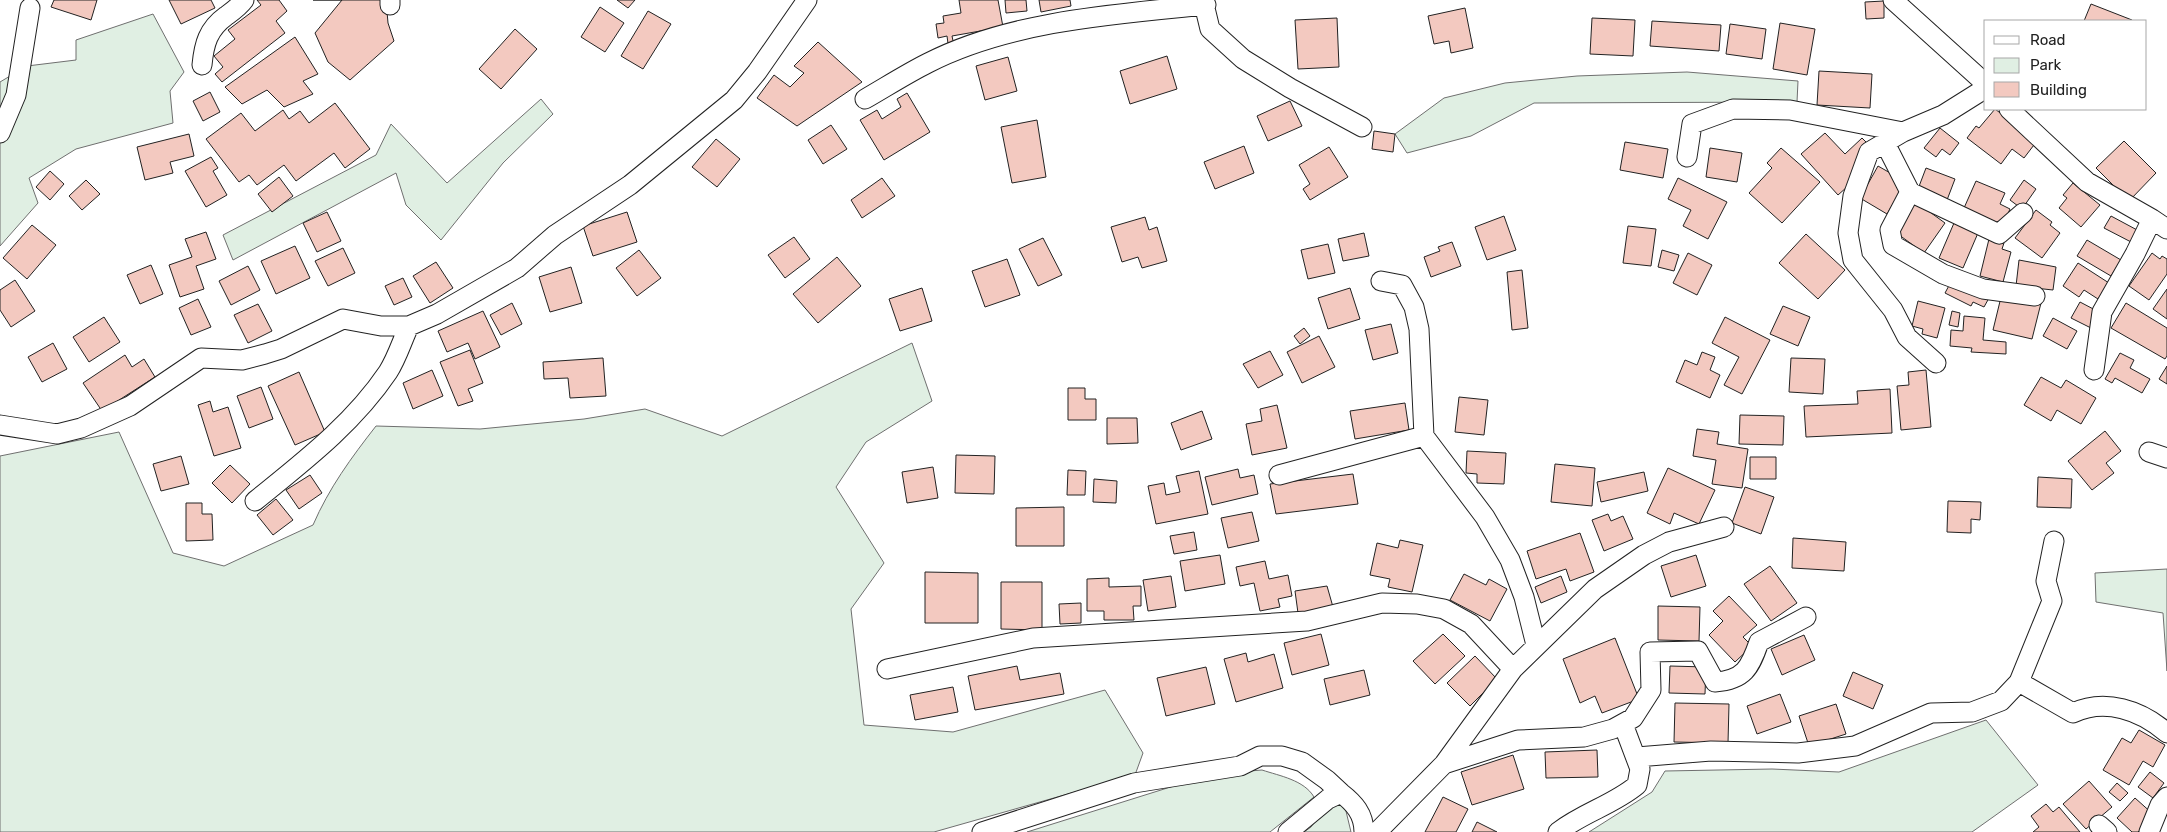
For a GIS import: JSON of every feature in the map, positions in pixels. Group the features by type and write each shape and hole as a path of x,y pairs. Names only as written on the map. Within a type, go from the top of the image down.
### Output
{"street":[{"path":"202,65 204,47 209,33 218,22 241,5 244,0"},
{"path":"0,425 57,434 81,428 130,406 201,358 242,360 265,354 281,349 343,319 381,326 409,326 437,314 517,268 555,235 630,185 727,106 757,72 807,0"},
{"path":"1893,0 1984,82"},
{"path":"865,99 929,62 967,47 1012,33 1066,22 1205,3 1210,30 1243,59 1290,88 1362,127"},
{"path":"0,133 16,95 30,8"},
{"path":"1936,363 1907,338 1893,310 1853,260 1848,233 1853,196 1869,152 1903,132 1943,115 1984,89"},
{"path":"1687,157 1692,124 1732,109 1790,110 1903,132"},
{"path":"2010,110 2087,182 2160,224 2135,254 2102,312 2094,370"},
{"path":"1885,143 1910,192 1999,234 2023,213"},
{"path":"1910,192 1890,230 1893,245 1943,274 1983,289 2035,296"},
{"path":"1380,281 1402,284 1414,307 1419,329 1424,436 1484,517 1510,560 1524,597 1536,645"},
{"path":"255,501 329,440 362,406 389,371 409,326"},
{"path":"1279,475 1424,436"},
{"path":"1377,832 1444,764 1513,669 1595,589 1644,555 1669,542 1724,527"},
{"path":"1637,757 1711,751 1798,753 1855,746 1930,713 1972,712 2001,701 2019,682 2052,601 2046,581 2054,541"},
{"path":"887,669 1033,638 1307,621 1382,603 1417,604 1450,613 1472,624 1513,669"},
{"path":"1444,764 1518,740 1584,737 1613,729 1623,724 1634,718 1651,690 1650,652 1698,651 1715,682 1734,681 1752,663 1759,642 1806,617"},
{"path":"2019,682 2073,713 2088,706 2115,707 2150,719 2167,733"},
{"path":"1558,832 1576,818 1623,796 1637,785 1640,769 1623,724"},
{"path":"982,832 1134,783 1240,766 1260,756 1282,756 1302,762 1327,780 1340,793 1356,804 1364,824 1364,832"},
{"path":"1288,832 1328,799 1340,793"},
{"path":"2149,832 2160,805 2167,797"}],"green space":[{"path":"153,14 184,72 170,91 173,123 76,149 29,178 38,203 0,246 0,82 27,66 76,60 76,40"},
{"path":"1687,72 1798,81 1797,102 1534,103 1471,136 1407,153 1395,134 1444,98 1505,83 1577,76"},
{"path":"541,99 553,114 503,163 441,240 406,205 396,173 233,260 223,235 376,155 391,124 447,183"},
{"path":"912,343 932,401 866,442 836,487 884,563 851,609 864,725 953,732 1105,690 1143,753 1135,775 934,832 0,832 0,456 119,432 173,553 224,566 313,525 326,498 341,474 376,426 480,429 584,419 645,409 722,436"},
{"path":"2167,569 2167,671 2163,613 2096,602 2095,573"},
{"path":"1986,720 2038,785 1972,832 1589,832 1652,792 1665,771 1772,769 1839,772"},
{"path":"1262,770 1304,786 1314,797 1270,832 1027,832 1212,774"},
{"path":"1332,798 1345,807 1351,832 1304,832 1311,827"}],"building":[{"path":"54,0 97,0 91,20 51,7"},
{"path":"169,0 211,0 215,8 181,24"},
{"path":"257,0 279,0 287,11 276,21 285,33 222,82 215,74 223,67 214,56 235,39 228,30 261,5"},
{"path":"342,0 386,0 388,23 394,41 350,80 328,62 315,33"},
{"path":"617,0 635,0 628,8"},
{"path":"959,0 998,0 1003,27 952,36 955,50 949,51 947,36 938,38 936,24 944,23 943,16 961,13"},
{"path":"1005,0 1026,0 1027,11 1006,13"},
{"path":"1039,0 1070,0 1071,6 1041,12"},
{"path":"1884,1 1884,18 1866,19 1865,2"},
{"path":"2091,4 2132,20 2084,20"},
{"path":"600,7 624,23 605,52 581,37"},
{"path":"1465,8 1473,48 1451,53 1449,41 1434,44 1428,16"},
{"path":"648,11 671,24 643,69 621,56"},
{"path":"1337,18 1339,67 1298,69 1295,20"},
{"path":"1592,18 1635,20 1633,56 1590,54"},
{"path":"1652,21 1721,25 1719,51 1650,46"},
{"path":"1780,23 1815,29 1807,75 1773,69"},
{"path":"1730,24 1766,29 1762,59 1726,54"},
{"path":"515,29 537,49 501,89 479,69"},
{"path":"295,37 318,74 303,81 313,94 284,107 267,90 242,104 225,87"},
{"path":"818,42 862,82 797,126 757,98 774,75 790,87 804,73 794,66"},
{"path":"1167,56 1177,89 1130,104 1120,71"},
{"path":"1008,57 1017,91 985,100 976,66"},
{"path":"1819,71 1872,74 1870,108 1817,105"},
{"path":"210,92 220,112 203,121 193,101"},
{"path":"907,93 930,132 884,160 860,120 877,110 882,119 901,107 897,99"},
{"path":"1290,101 1302,126 1268,141 1257,116"},
{"path":"335,103 370,149 345,168 334,153 296,181 284,165 257,185 249,175 239,182 206,139 241,113 255,131 283,110 289,119 300,111 309,123"},
{"path":"1994,110 1996,110 2037,141 2024,158 2012,149 2001,164 1967,138 1976,126 1979,128"},
{"path":"1037,120 1046,177 1012,183 1001,127"},
{"path":"831,125 847,149 823,164 808,140"},
{"path":"1940,128 1959,143 1950,155 1942,149 1936,157 1924,148"},
{"path":"1374,131 1395,134 1393,152 1372,149"},
{"path":"1825,133 1845,154 1862,138 1867,143 1847,187 1838,195 1801,154"},
{"path":"189,134 194,156 170,162 173,173 145,180 137,147"},
{"path":"716,139 740,159 717,187 692,167"},
{"path":"2124,141 2156,173 2129,201 2096,168"},
{"path":"1625,142 1668,149 1663,178 1620,170"},
{"path":"1244,146 1254,173 1215,189 1204,162"},
{"path":"1329,147 1348,177 1310,200 1303,189 1310,184 1299,165"},
{"path":"1710,148 1742,153 1737,182 1706,177"},
{"path":"1781,148 1820,182 1782,223 1749,193 1772,168 1767,163"},
{"path":"211,157 218,168 213,171 227,195 206,207 185,171"},
{"path":"1878,166 1906,182 1887,214 1860,198"},
{"path":"1926,168 1955,179 1947,200 1918,189"},
{"path":"50,171 64,184 50,200 36,187"},
{"path":"279,177 293,196 272,212 258,194"},
{"path":"882,178 895,196 862,218 851,200"},
{"path":"1678,178 1727,202 1708,239 1683,226 1691,210 1668,199"},
{"path":"86,180 100,194 82,210 69,196"},
{"path":"2024,180 2036,189 2022,209 2010,200"},
{"path":"1976,181 2005,193 2000,204 2010,209 2003,225 1964,208"},
{"path":"2073,183 2100,205 2081,227 2059,208 2067,198 2063,195"},
{"path":"1916,202 1945,223 1924,253 1895,232"},
{"path":"2036,210 2052,222 2050,225 2060,233 2042,258 2015,238"},
{"path":"327,212 341,241 317,252 303,223"},
{"path":"627,212 637,242 593,256 583,226"},
{"path":"1504,216 1516,250 1487,260 1475,227"},
{"path":"2111,216 2139,231 2133,243 2104,228"},
{"path":"1145,217 1149,230 1157,227 1167,261 1142,268 1138,257 1122,262 1111,227"},
{"path":"1954,223 1978,233 1963,268 1939,258"},
{"path":"32,225 56,245 27,279 3,258"},
{"path":"1628,226 1656,229 1651,266 1623,263"},
{"path":"206,232 216,259 196,266 204,289 180,297 169,265 192,257 185,239"},
{"path":"1364,233 1369,256 1343,261 1338,239"},
{"path":"1806,234 1845,270 1818,299 1779,263"},
{"path":"794,237 810,259 785,278 768,255"},
{"path":"1043,238 1062,275 1038,286 1019,249"},
{"path":"1989,239 2004,243 2002,249 2011,252 2003,282 1980,276"},
{"path":"2087,240 2121,260 2111,276 2077,256"},
{"path":"1452,242 1461,266 1431,277 1424,257 1440,251 1438,247"},
{"path":"1328,244 1335,273 1308,279 1301,250"},
{"path":"295,246 310,278 276,294 261,261"},
{"path":"343,248 355,273 328,286 315,261"},
{"path":"639,250 661,278 637,296 616,268"},
{"path":"1662,250 1679,255 1674,271 1658,267"},
{"path":"1688,253 1712,265 1697,295 1673,283"},
{"path":"2152,253 2160,259 2162,256 2167,259 2167,274 2149,300 2129,286"},
{"path":"837,257 861,286 818,323 793,294"},
{"path":"1007,259 1020,295 985,307 972,271"},
{"path":"2019,260 2056,267 2053,290 2016,286"},
{"path":"436,262 453,288 430,303 413,276"},
{"path":"2078,263 2109,283 2098,299 2084,290 2079,297 2063,286"},
{"path":"151,265 163,294 140,304 127,275"},
{"path":"248,266 260,290 231,305 219,281"},
{"path":"571,267 582,303 550,312 539,277"},
{"path":"1522,270 1528,328 1512,330 1507,272"},
{"path":"403,278 412,297 394,305 385,286"},
{"path":"15,280 35,311 11,327 0,310 0,290"},
{"path":"1952,280 1989,298 1984,307 1973,302 1971,306 1945,293"},
{"path":"922,288 932,321 900,331 889,299"},
{"path":"1350,288 1360,319 1328,329 1318,298"},
{"path":"2167,289 2167,319 2153,309"},
{"path":"2002,293 2041,303 2032,339 1993,330"},
{"path":"198,299 211,327 191,335 179,308"},
{"path":"1918,301 1945,308 1937,338 1922,334 1923,329 1912,326"},
{"path":"2080,302 2099,312 2091,328 2071,318"},
{"path":"512,303 522,324 501,335 490,315"},
{"path":"2126,303 2167,328 2167,356 2165,359 2111,328"},
{"path":"258,304 272,331 248,343 234,315"},
{"path":"1783,306 1810,317 1798,346 1770,334"},
{"path":"483,311 500,347 475,359 468,343 447,352 438,331"},
{"path":"1952,311 1960,313 1958,327 1949,325"},
{"path":"1964,316 1985,318 1983,340 2006,342 2006,354 1971,352 1972,348 1950,346 1951,330 1963,331"},
{"path":"104,317 120,342 89,362 73,337"},
{"path":"1725,317 1770,340 1742,394 1724,385 1739,357 1712,343"},
{"path":"2053,318 2077,331 2067,349 2043,336"},
{"path":"1391,324 1398,353 1373,360 1365,330"},
{"path":"1304,328 1310,336 1300,344 1294,336"},
{"path":"1319,336 1335,367 1302,383 1287,352"},
{"path":"53,343 67,369 42,382 28,357"},
{"path":"470,350 483,383 468,389 473,401 458,406 440,362"},
{"path":"1270,351 1283,375 1258,388 1243,364"},
{"path":"1702,352 1715,357 1710,370 1720,375 1710,398 1676,382 1685,360 1697,365"},
{"path":"2120,353 2134,360 2130,368 2150,379 2142,393 2115,378 2112,383 2105,379"},
{"path":"125,355 132,367 144,359 155,377 102,411 83,383"},
{"path":"603,358 606,396 570,398 568,378 544,379 543,362"},
{"path":"1791,358 1825,359 1823,394 1789,392"},
{"path":"2167,366 2167,384 2159,379"},
{"path":"432,370 443,396 413,409 403,383"},
{"path":"1926,370 1931,427 1901,430 1897,386 1909,385 1908,372"},
{"path":"299,372 325,432 295,445 268,386"},
{"path":"2041,377 2061,388 2066,380 2096,398 2081,424 2057,410 2051,421 2024,405"},
{"path":"261,387 273,419 249,428 237,396"},
{"path":"1068,388 1085,388 1085,399 1096,399 1096,420 1068,420"},
{"path":"1890,389 1892,433 1806,437 1804,406 1858,404 1857,391"},
{"path":"1459,397 1488,400 1484,435 1455,432"},
{"path":"210,401 213,412 228,407 241,448 214,456 198,405"},
{"path":"1405,403 1409,430 1355,439 1350,411"},
{"path":"1277,405 1287,448 1252,455 1246,424 1262,421 1260,409"},
{"path":"1202,411 1212,439 1181,450 1171,423"},
{"path":"1740,415 1784,416 1783,445 1739,444"},
{"path":"1107,418 1137,418 1138,443 1107,444"},
{"path":"1697,429 1719,432 1717,444 1748,449 1742,488 1712,484 1716,460 1693,456"},
{"path":"2105,431 2121,451 2106,463 2114,473 2092,490 2068,461"},
{"path":"1467,451 1506,453 1504,484 1477,483 1477,474 1466,473"},
{"path":"956,455 995,456 994,494 955,493"},
{"path":"181,456 189,484 161,491 153,464"},
{"path":"1750,457 1776,457 1776,479 1750,479"},
{"path":"1555,464 1595,468 1592,506 1551,502"},
{"path":"230,465 250,484 232,503 212,483"},
{"path":"933,467 938,498 907,503 902,472"},
{"path":"1668,468 1715,490 1699,524 1674,513 1670,524 1647,513"},
{"path":"1238,469 1240,478 1254,475 1258,494 1212,505 1205,477"},
{"path":"1068,470 1086,471 1085,495 1067,495"},
{"path":"1199,471 1208,514 1156,524 1148,486 1164,483 1166,495 1180,492 1176,476"},
{"path":"1644,472 1648,491 1601,502 1597,482"},
{"path":"1353,474 1358,504 1276,514 1270,484"},
{"path":"310,475 322,493 299,509 286,490"},
{"path":"2038,477 2072,479 2071,508 2037,507"},
{"path":"1094,479 1117,481 1116,503 1093,502"},
{"path":"1745,487 1774,497 1761,534 1732,523"},
{"path":"276,499 293,520 273,535 257,515"},
{"path":"1948,501 1981,502 1980,520 1971,519 1971,533 1947,532"},
{"path":"186,503 202,503 202,514 212,514 213,540 186,541"},
{"path":"1064,507 1064,546 1016,546 1016,508"},
{"path":"1252,512 1259,541 1228,548 1221,518"},
{"path":"1608,514 1611,521 1623,516 1633,539 1604,551 1592,520"},
{"path":"1194,532 1197,550 1174,554 1170,536"},
{"path":"1580,533 1594,572 1570,581 1566,569 1536,579 1527,551"},
{"path":"1793,538 1846,542 1844,571 1792,568"},
{"path":"1400,540 1423,545 1412,592 1388,587 1390,579 1370,575 1377,543 1398,548"},
{"path":"1220,555 1225,584 1185,591 1180,561"},
{"path":"1696,555 1706,586 1671,597 1661,566"},
{"path":"1265,561 1269,579 1288,575 1292,596 1278,599 1280,607 1260,611 1254,583 1240,586 1236,567"},
{"path":"1770,566 1797,603 1771,621 1744,584"},
{"path":"925,572 978,573 978,623 925,623"},
{"path":"1464,574 1486,585 1489,579 1507,589 1490,621 1450,600"},
{"path":"1171,576 1176,607 1148,611 1143,580"},
{"path":"1561,576 1567,592 1541,603 1535,587"},
{"path":"1109,578 1109,587 1141,586 1141,606 1133,606 1134,620 1104,620 1104,611 1087,611 1087,579"},
{"path":"1001,582 1042,582 1042,630 1001,629"},
{"path":"1327,586 1333,607 1298,613 1295,591"},
{"path":"1729,596 1757,625 1743,637 1752,646 1735,662 1709,635 1723,621 1713,611"},
{"path":"1081,603 1081,623 1060,624 1059,604"},
{"path":"1658,606 1700,607 1699,641 1658,640"},
{"path":"1321,634 1329,665 1292,675 1284,643"},
{"path":"1443,634 1465,656 1435,684 1413,661"},
{"path":"1804,635 1815,660 1782,675 1771,649"},
{"path":"1615,638 1639,699 1602,713 1595,696 1580,703 1563,659"},
{"path":"1246,653 1248,662 1274,654 1283,688 1236,702 1224,659"},
{"path":"1475,656 1497,679 1470,706 1447,683"},
{"path":"1017,666 1020,680 1060,673 1064,694 975,710 968,676"},
{"path":"1670,666 1706,667 1705,694 1669,693"},
{"path":"1206,667 1215,704 1166,716 1157,678"},
{"path":"1364,670 1370,695 1330,705 1324,679"},
{"path":"1853,672 1883,685 1873,709 1843,696"},
{"path":"953,687 958,712 915,720 910,695"},
{"path":"1780,694 1791,722 1757,734 1747,706"},
{"path":"1675,703 1729,704 1728,743 1674,742"},
{"path":"1836,704 1846,734 1809,746 1799,716"},
{"path":"2139,730 2165,745 2153,767 2143,761 2129,785 2103,770 2122,738 2131,743"},
{"path":"1597,750 1598,777 1546,778 1545,752"},
{"path":"1513,755 1524,789 1472,805 1461,772"},
{"path":"2150,772 2164,783 2153,798 2138,787"},
{"path":"2089,781 2112,807 2086,829 2063,804"},
{"path":"2117,783 2128,793 2120,801 2109,792"},
{"path":"1443,797 1468,809 1456,832 1425,832"},
{"path":"2135,798 2154,815 2138,832 2132,832 2117,818"},
{"path":"2046,804 2053,812 2059,807 2080,832 2033,832 2039,827 2031,816"},
{"path":"1477,822 1497,832 1472,832"}]}
